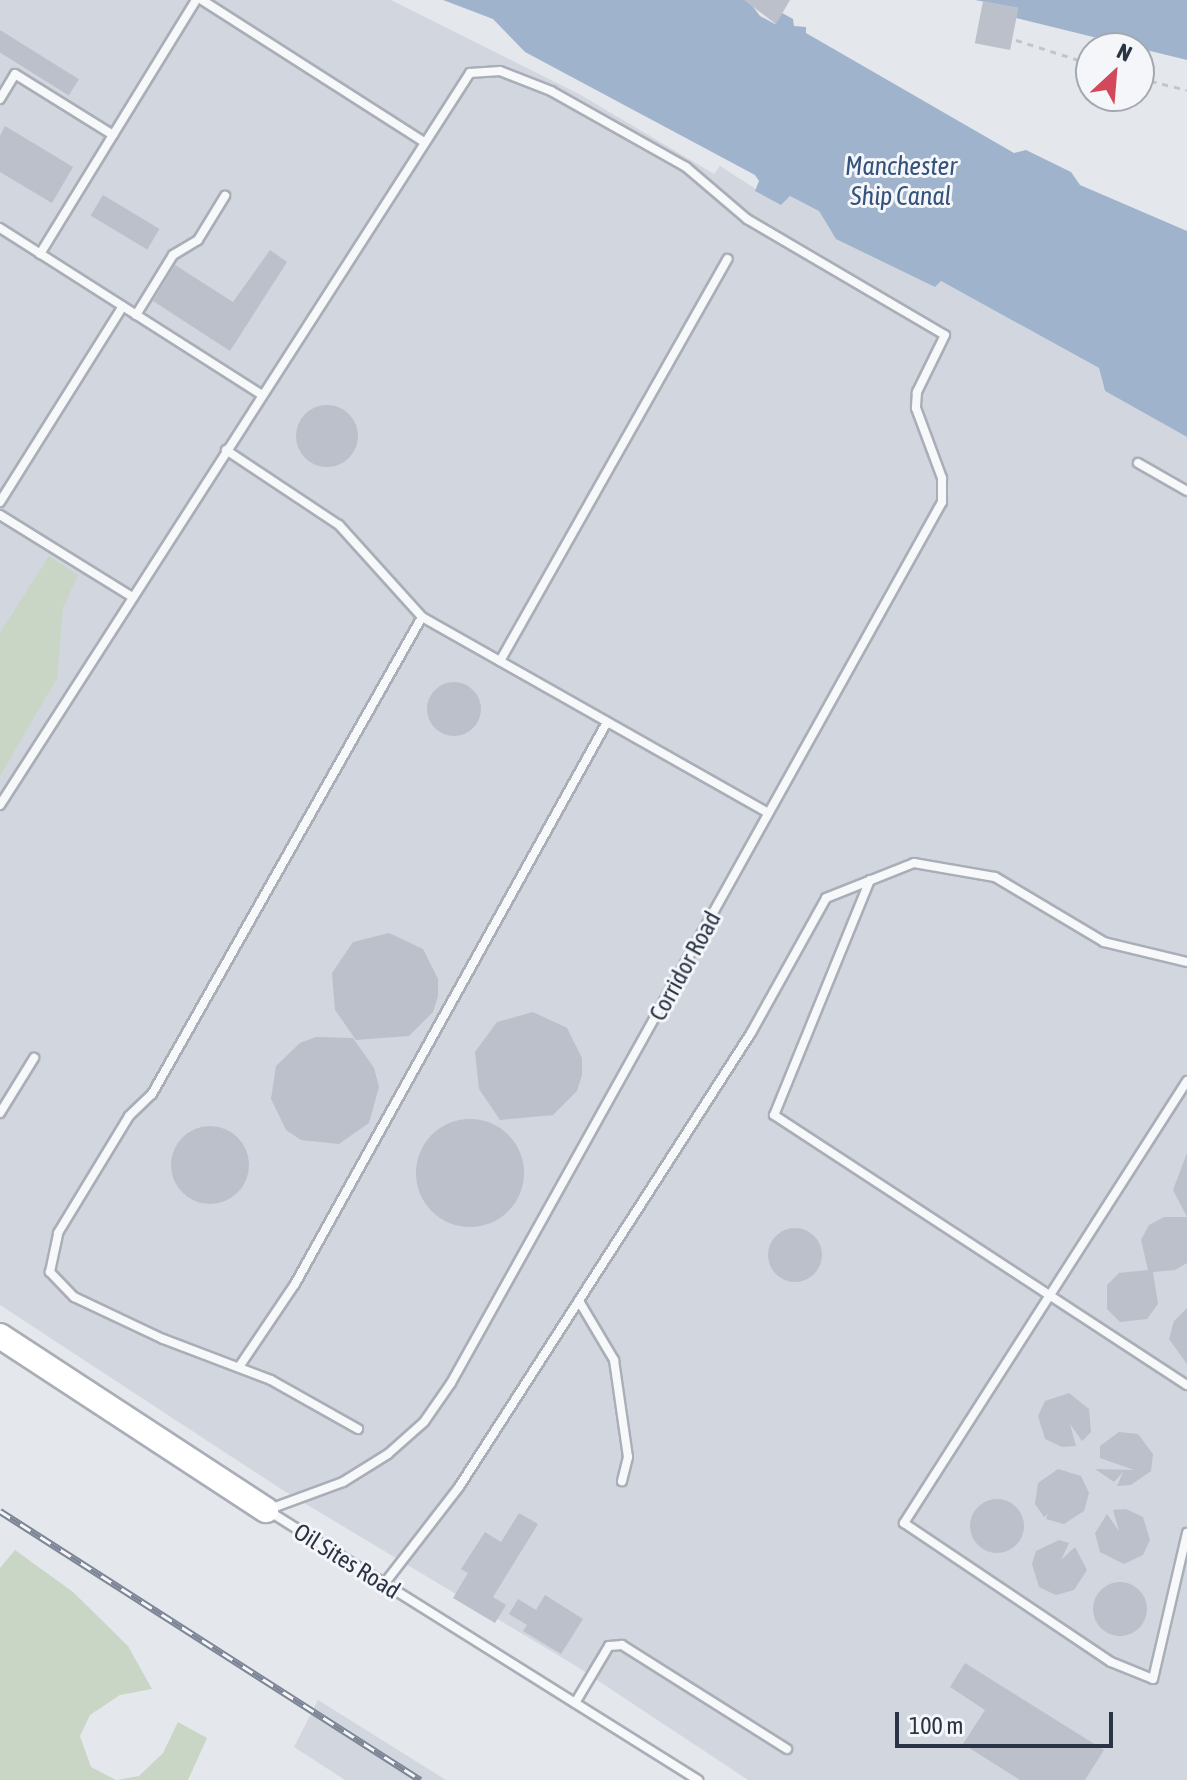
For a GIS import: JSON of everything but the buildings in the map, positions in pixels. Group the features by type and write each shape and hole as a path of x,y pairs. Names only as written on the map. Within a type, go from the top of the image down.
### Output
{"street":[{"name":"Oil Sites Road","path":"0,1336 266,1510"}],"lane":[{"path":"0,805 424,142 199,0 40,254"},
{"name":"Corridor Road","path":"266,1510 343,1482 388,1454 424,1422 605,1112 942,502 942,478 916,408 917,392 945,335 747,219 686,167 551,91 500,71 470,73 424,142"},
{"path":"0,99 15,74 113,135"},
{"path":"136,315 173,255 198,240 225,196"},
{"path":"0,228 262,395"},
{"path":"500,661 727,259"},
{"path":"0,502 123,306"},
{"path":"226,450 339,525 422,617 768,813"},
{"path":"1138,463 1187,491"},
{"path":"0,515 132,597"},
{"path":"358,1429 271,1380 74,1297 50,1272 58,1233 129,1116 152,1094 422,617"},
{"path":"239,1367 295,1284 607,722"},
{"path":"384,1584 459,1487 579,1301 751,1033 826,898 914,863 995,877 1104,942 1187,962"},
{"path":"870,880 774,1115 1187,1385"},
{"path":"0,1113 34,1058"},
{"path":"1187,1081 904,1523 1111,1662 1153,1679 1187,1533"},
{"path":"579,1301 614,1360 628,1457 622,1481"},
{"name":"Oil Sites Road","path":"266,1510 698,1780"},
{"path":"575,1703 609,1646 622,1645 787,1749"}],"path":[{"path":"1016,40 1075,59"},
{"path":"1155,82 1187,90"}],"shaded area":[{"path":"0,0 391,0 579,94 714,174 720,166 781,205 790,196 819,210 832,233 941,281 1099,368 1105,391 1187,437 1187,1780 748,1780 576,1666 281,1489 0,1305"},
{"path":"318,1700 446,1780 345,1780 294,1747"}],"green space":[{"path":"49,556 78,575 63,608 57,678 0,776 0,633"},
{"path":"15,1550 73,1592 128,1646 152,1689 120,1695 90,1715 80,1736 91,1767 116,1780 0,1780 0,1568"},
{"path":"178,1722 207,1738 188,1780 117,1780 139,1776 163,1753"}],"water":[{"name":"Manchester Ship Canal","path":"443,0 748,0 760,16 775,24 782,13 793,19 794,26 806,27 806,33 1014,153 1026,150 1071,172 1080,185 1187,231 1187,437 1105,391 1099,368 941,281 935,287 836,239 819,211 790,196 781,205 755,191 759,181 755,175 525,52 493,19"},
{"path":"975,0 1187,0 1187,60 1155,52 1155,32 1075,32 1016,18 1018,8"}],"railway":[{"path":"0,1511 420,1780"}]}
